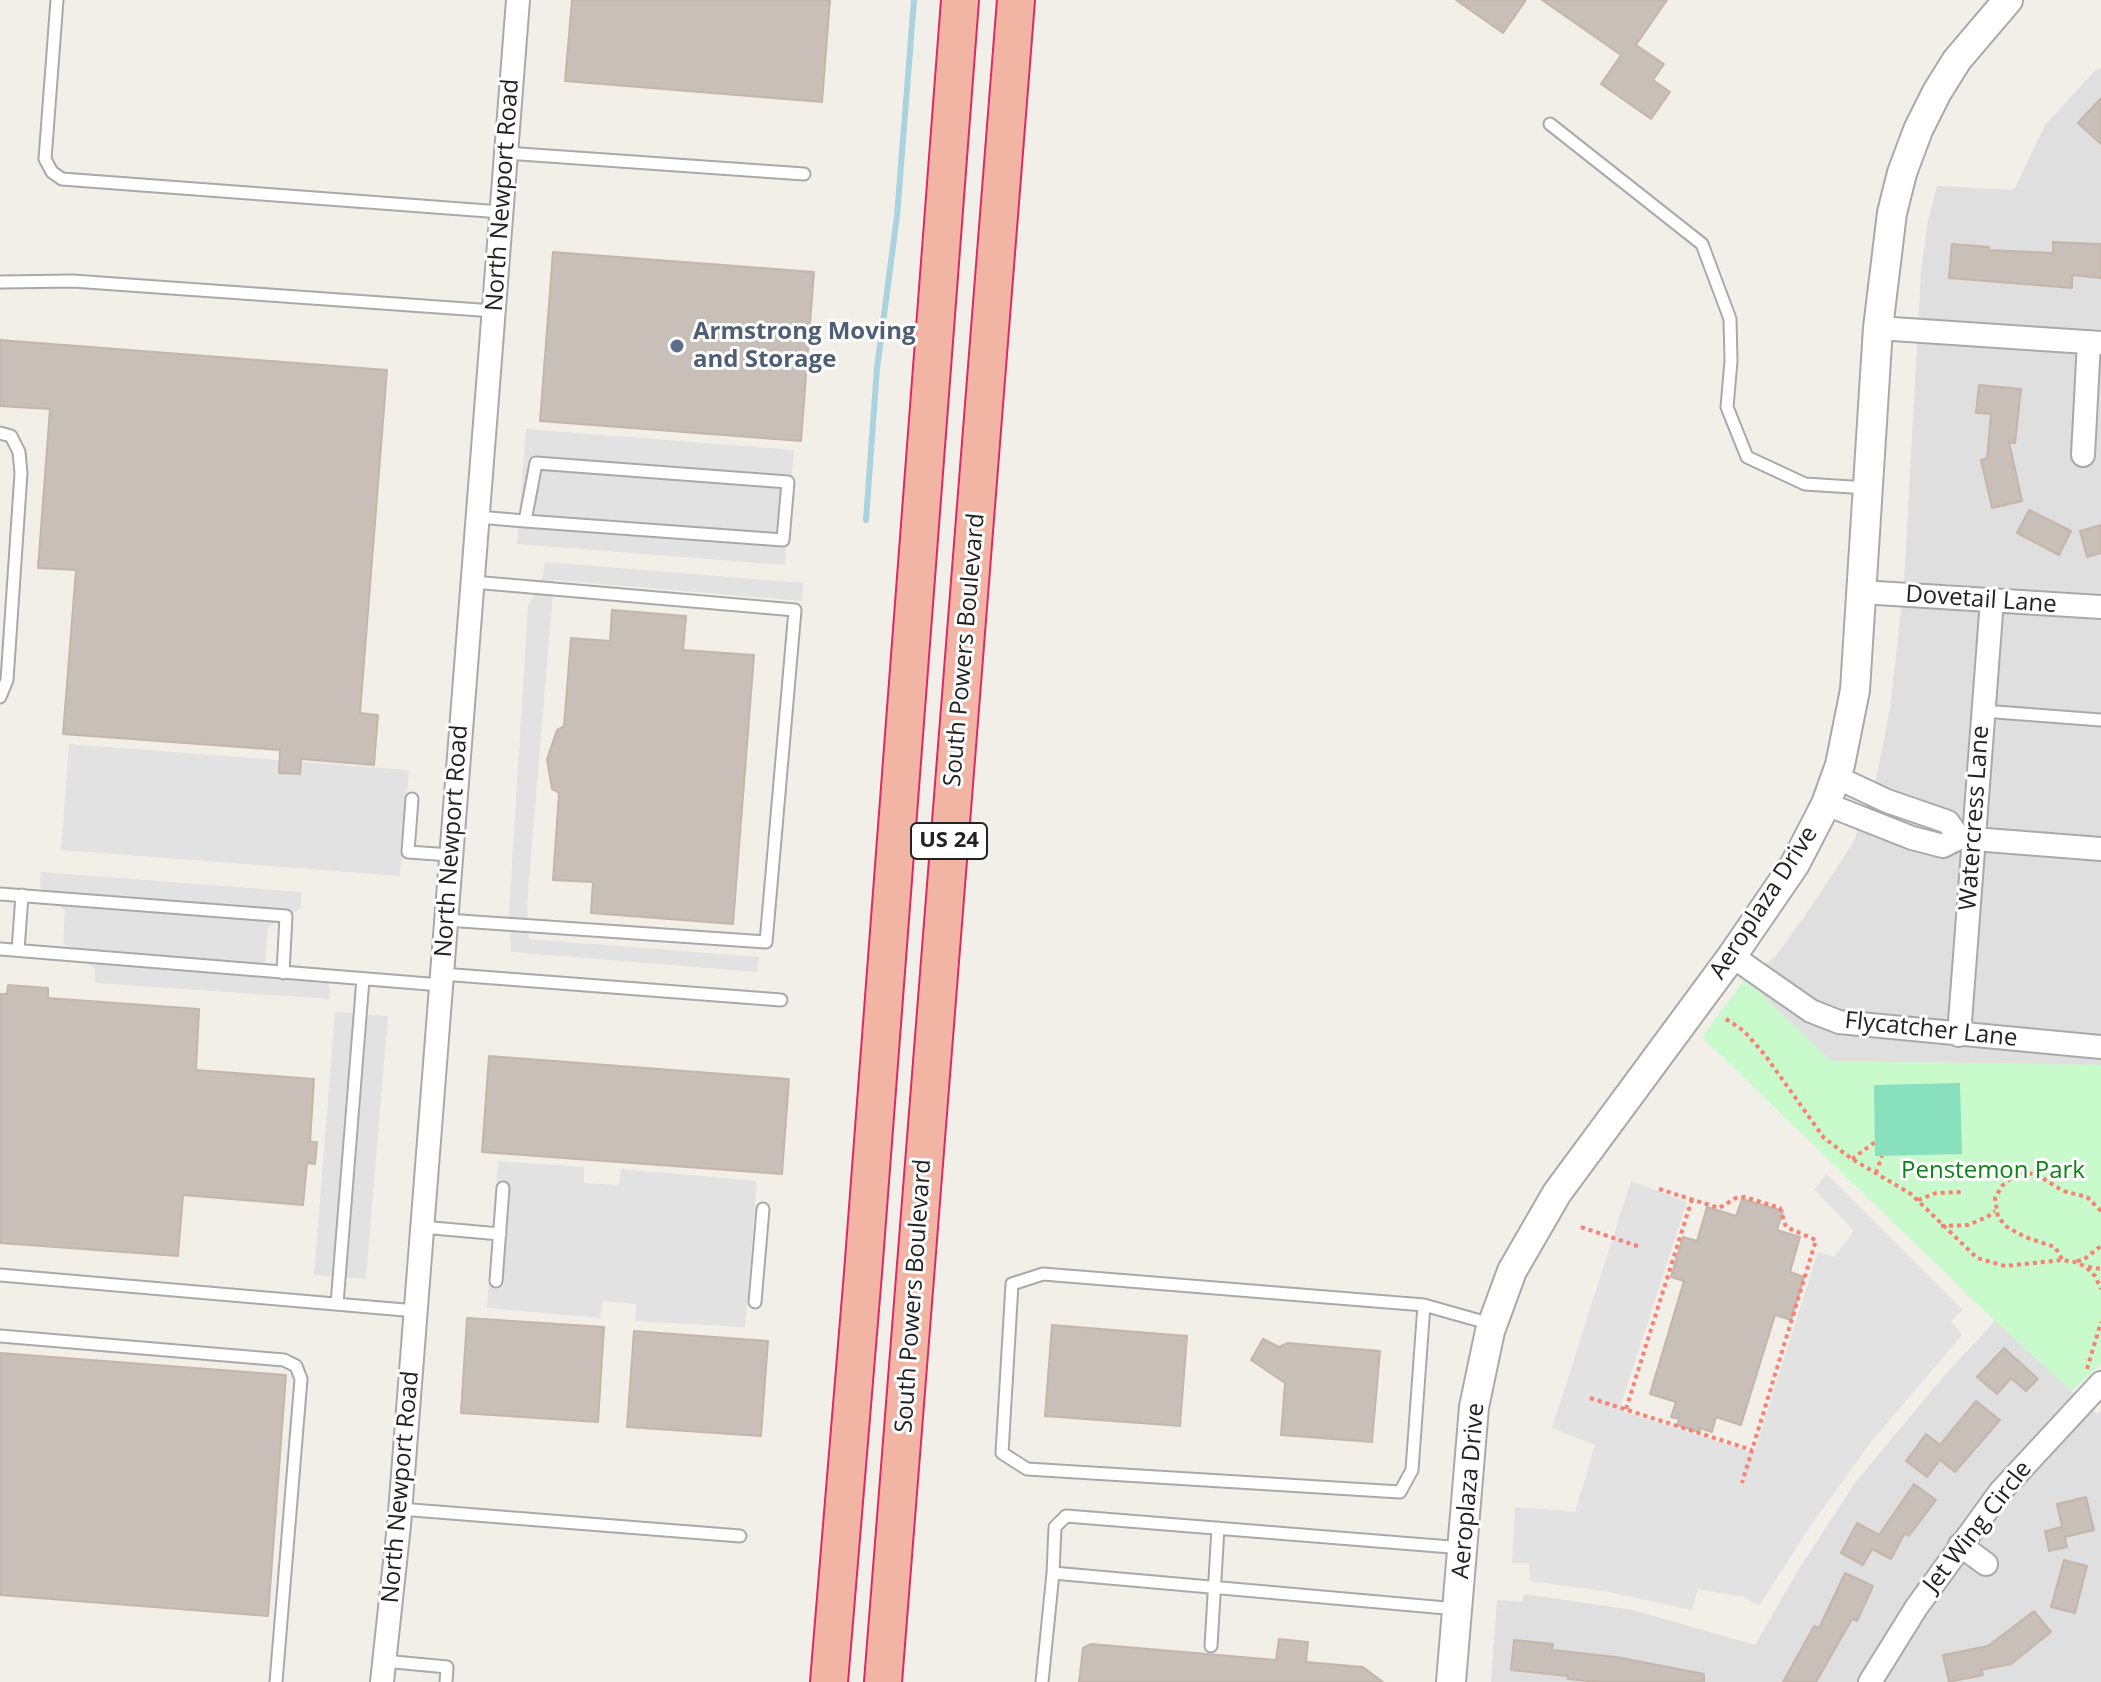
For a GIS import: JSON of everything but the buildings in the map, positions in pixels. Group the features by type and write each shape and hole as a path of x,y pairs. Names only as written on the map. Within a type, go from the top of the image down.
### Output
{"highway":[{"name":"US 24","path":"829,1682 960,0"},
{"name":"South Powers Boulevard","path":"883,1682 1016,0"}],"street":[{"name":"North Newport Road","path":"383,1672 416,1311 518,0"},
{"name":"Aeroplaza Drive","path":"1451,1682 1474,1407 1492,1324 1512,1271 1557,1193 1732,956 1795,864 1831,791 1849,728 1855,690 1878,328 1892,213 1902,173 1918,130 1957,60 2008,0"},
{"path":"1878,328 2095,342 2083,455"},
{"name":"Dovetail Lane","path":"1861,592 2101,607"},
{"name":"Watercress Lane","path":"1959,1035 1966,839 1983,711 1992,600"},
{"path":"1831,791 1912,838 1943,846 1966,839 2101,849"},
{"name":"Flycatcher Lane","path":"1732,956 1823,1017 1839,1022 2101,1047"},
{"name":"Jet Wing Circle","path":"1870,1682 1960,1545 2092,1381"},
{"path":"1960,1545 1986,1564"}],"lane":[{"path":"57,0 45,159 52,172 62,179 501,212"},
{"path":"1550,124 1702,244 1730,319 1731,361 1727,407 1747,457 1805,484 1868,488"},
{"path":"506,153 804,174"},
{"path":"0,282 73,281 494,311"},
{"path":"0,433 11,436 19,452 21,473 7,680 0,697"},
{"path":"478,517 525,521 783,540 788,482 536,463 525,521"},
{"path":"446,920 766,942 795,610 473,582"},
{"path":"1983,711 2101,720"},
{"path":"412,799 408,852 451,855"},
{"path":"0,894 286,916 283,973"},
{"path":"18,950 22,895"},
{"path":"0,949 363,979 442,980 781,1000"},
{"path":"337,1304 363,979"},
{"path":"496,1281 503,1188"},
{"path":"755,1302 763,1209"},
{"path":"422,1227 500,1234"},
{"path":"1424,1305 1412,1470 1400,1492 1027,1469 1002,1453 1012,1284 1043,1274 1424,1305 1492,1324"},
{"path":"0,1275 416,1311"},
{"path":"0,1336 284,1360 296,1366 301,1379 276,1682"},
{"path":"400,1509 740,1536"},
{"path":"1042,1682 1055,1527 1066,1516 1464,1548"},
{"path":"1211,1646 1218,1528"},
{"path":"1053,1573 1458,1609"},
{"path":"383,1672 447,1667 446,1682"}],"path":[{"path":"1726,1019 1744,1031 1765,1055 1824,1138 1852,1159 1901,1186 1977,1258 2005,1266 2062,1260 2101,1269"},
{"path":"1852,1159 1875,1142"},
{"path":"1876,1173 1882,1156"},
{"path":"2062,1260 2055,1247 2007,1227 1995,1211 1995,1198 2002,1186 2017,1173 2036,1174 2063,1191 2087,1197 2101,1211"},
{"path":"1659,1189 1719,1208 1736,1198 1745,1197 1780,1208 1786,1227 1816,1240 1742,1483"},
{"path":"1918,1200 1936,1193 1962,1192"},
{"path":"1626,1409 1692,1199"},
{"path":"1941,1226 1968,1225 1995,1211"},
{"path":"1581,1227 1640,1247"},
{"path":"2075,1262 2083,1260 2101,1246"},
{"path":"2086,1267 2101,1289"},
{"path":"2092,1381 2101,1322"},
{"path":"1590,1398 1752,1450"}],"shaded area":[{"path":"2101,68 2101,1065 1831,1061 1745,979 1776,956 1854,841 1877,775 1890,709 1904,583 1921,271 1928,220 1937,186 2014,190 2045,125"},
{"path":"526,429 794,450 785,565 517,544"},
{"path":"545,562 803,583 802,601 554,580 527,905 529,939 759,957 757,972 511,952 509,912 528,606 542,578"},
{"path":"69,744 409,770 400,876 61,850"},
{"path":"41,872 301,892 301,908 268,927 264,978 329,983 330,999 95,983 95,969 63,943 65,911 40,887"},
{"path":"335,1012 388,1016 366,1279 314,1275"},
{"path":"498,1161 584,1167 584,1183 619,1185 621,1169 757,1181 745,1327 635,1321 636,1304 603,1301 600,1318 487,1308"},
{"path":"1827,1174 1963,1310 1951,1321 1962,1335 1871,1442 1811,1525 1759,1606 1744,1597 1698,1589 1692,1610 1604,1591 1530,1581 1529,1563 1512,1563 1515,1507 1575,1512 1595,1445 1552,1428 1631,1181 1687,1202 1619,1410 1754,1453 1818,1252 1834,1257 1854,1231 1814,1189"},
{"path":"1995,1321 2097,1414 2101,1411 2101,1682 1491,1682 1497,1600 1522,1602 1524,1594 1633,1610 1755,1645 1800,1567 1857,1480 1943,1377"}],"green space":[{"name":"Penstemon Park","path":"1745,979 1831,1061 2101,1065 2101,1364 2072,1391 1995,1321 1702,1037"},
{"path":"1960,1083 1962,1154 1875,1156 1874,1085"}],"waterway":[{"path":"866,520 877,368 897,216 914,0"}],"place":[{"name":"Armstrong Moving and Storage","path":"677,346"}]}
